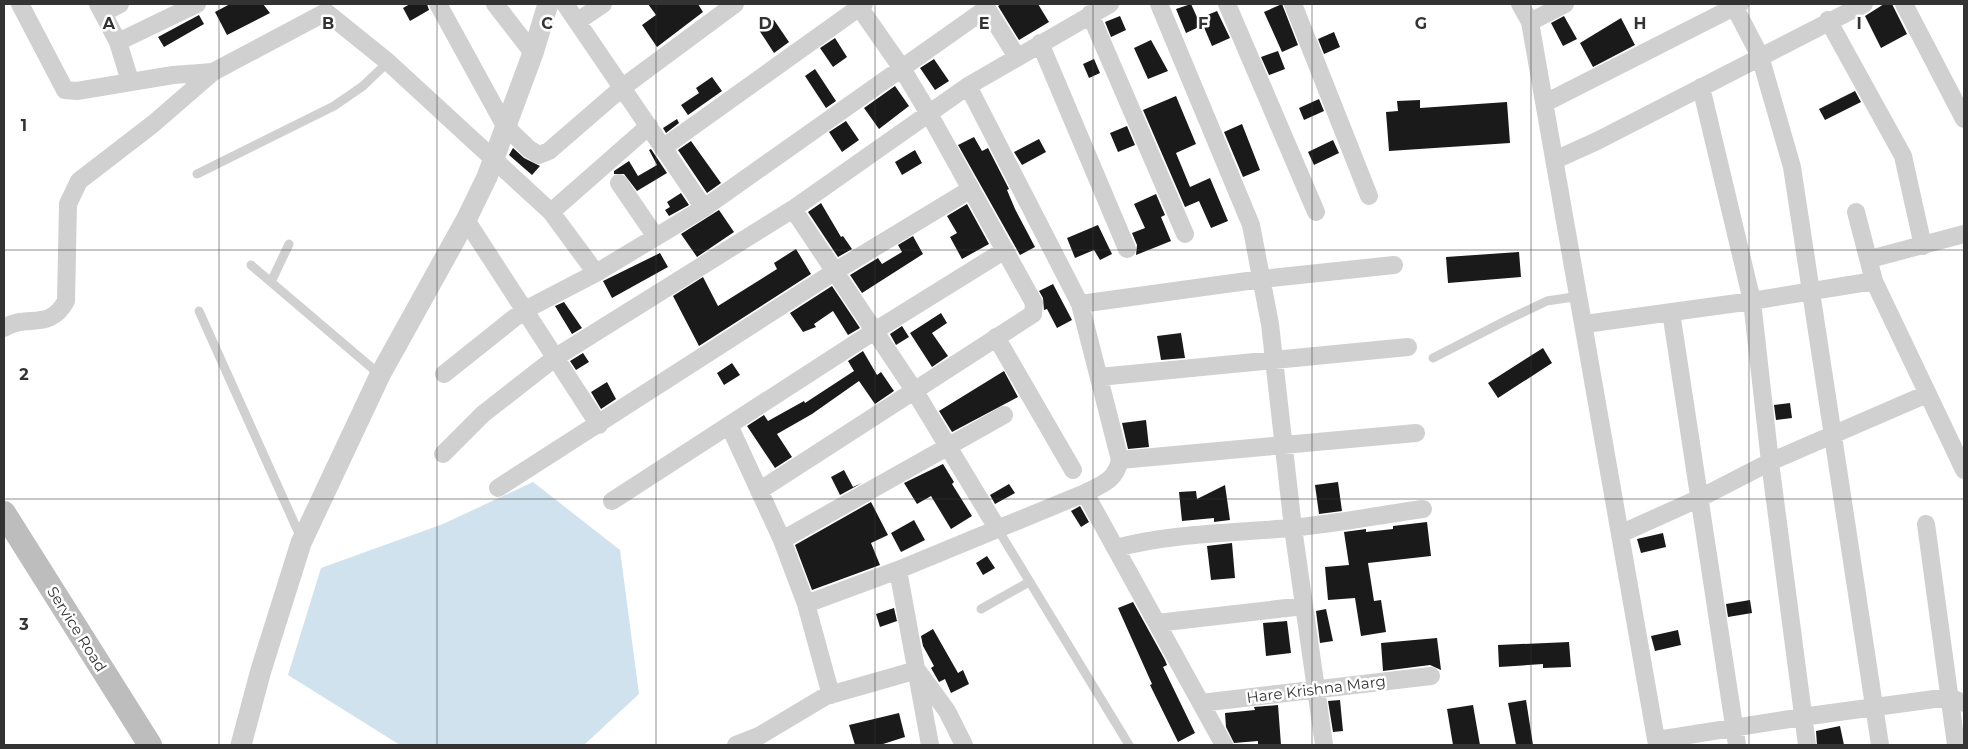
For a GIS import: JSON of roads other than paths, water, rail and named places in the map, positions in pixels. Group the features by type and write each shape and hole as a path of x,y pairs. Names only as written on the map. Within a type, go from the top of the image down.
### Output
{"main road":[{"name":"Service Road","path":"4,512 150,745"}],"street":[{"path":"20,4 65,90 77,91 130,81 213,72"},
{"path":"120,4 100,8 118,42 130,81"},
{"path":"118,42 197,4"},
{"path":"438,4 505,126 529,149 539,155 550,151 623,86 735,4"},
{"path":"495,4 532,53"},
{"path":"240,745 261,670 302,540 380,375 466,220 494,158 548,4"},
{"path":"565,4 623,86 704,208"},
{"path":"578,21 603,4"},
{"path":"442,454 483,414 556,357 793,209 928,112 968,86 1110,4"},
{"path":"1158,4 1251,225 1262,279 1274,359 1293,528 1324,745"},
{"path":"1227,4 1316,212"},
{"path":"1293,4 1369,196"},
{"path":"1520,4 1530,22 1545,102 1657,743 1736,737 1802,717 1957,700"},
{"path":"1530,22 1565,4"},
{"path":"1555,160 1597,141 1828,20 1864,4"},
{"path":"1904,4 1964,120"},
{"path":"664,147 860,5 928,112 1034,303 1035,309 1033,314 759,491"},
{"path":"1545,102 1736,5 1760,56 1792,167 1880,745"},
{"path":"444,374 523,311 596,273 704,208 985,6 1017,57"},
{"path":"4,328 10,324 49,319 60,312 66,302 68,204 79,181 153,124 213,72 324,8 388,62 551,212 596,273"},
{"path":"1090,14 1185,234"},
{"path":"1828,20 1904,156 1923,246"},
{"path":"1040,44 1127,249"},
{"path":"806,604 898,570 1085,493 1109,481 1117,473 1120,460 1080,304 968,86"},
{"path":"1701,87 1752,302 1770,462 1807,745"},
{"path":"551,212 649,126"},
{"path":"619,183 656,237"},
{"path":"498,488 599,425 834,272 971,189"},
{"path":"793,209 873,332 914,390 997,528"},
{"path":"1856,212 1870,259 1874,281 1964,470"},
{"path":"466,220 523,311 556,357 599,425"},
{"path":"1870,259 1964,234"},
{"path":"612,501 873,332 1005,250"},
{"path":"1080,304 1262,279 1394,266"},
{"path":"1585,324 1752,302 1811,290 1874,281"},
{"path":"1671,312 1736,737"},
{"path":"996,337 1073,470"},
{"path":"1099,377 1408,347"},
{"path":"1620,534 1700,498 1770,462 1927,394"},
{"path":"782,540 1004,415"},
{"path":"729,425 782,540 806,604 831,695"},
{"path":"1120,460 1416,433"},
{"path":"1085,493 1224,745"},
{"path":"1116,548 1134,543 1212,534 1293,528 1423,508"},
{"path":"1926,524 1957,700 1956,745"},
{"path":"898,570 917,670 927,745"},
{"path":"1157,624 1304,606"},
{"path":"736,745 759,736 808,705 831,695 917,670"},
{"path":"917,670 947,712 964,745"},
{"name":"Hare Krishna Marg","path":"1201,703 1431,676"}],"lane":[{"path":"197,174 334,106 363,86 388,62"},
{"path":"271,282 289,244"},
{"path":"250,265 380,375"},
{"path":"1432,358 1509,318 1547,301 1580,296"},
{"path":"199,311 302,540"},
{"path":"997,528 1129,745"},
{"path":"982,609 1029,582"}],"water":[{"path":"533,482 620,550 639,694 584,745 400,745 288,675 321,568 443,524"}]}
